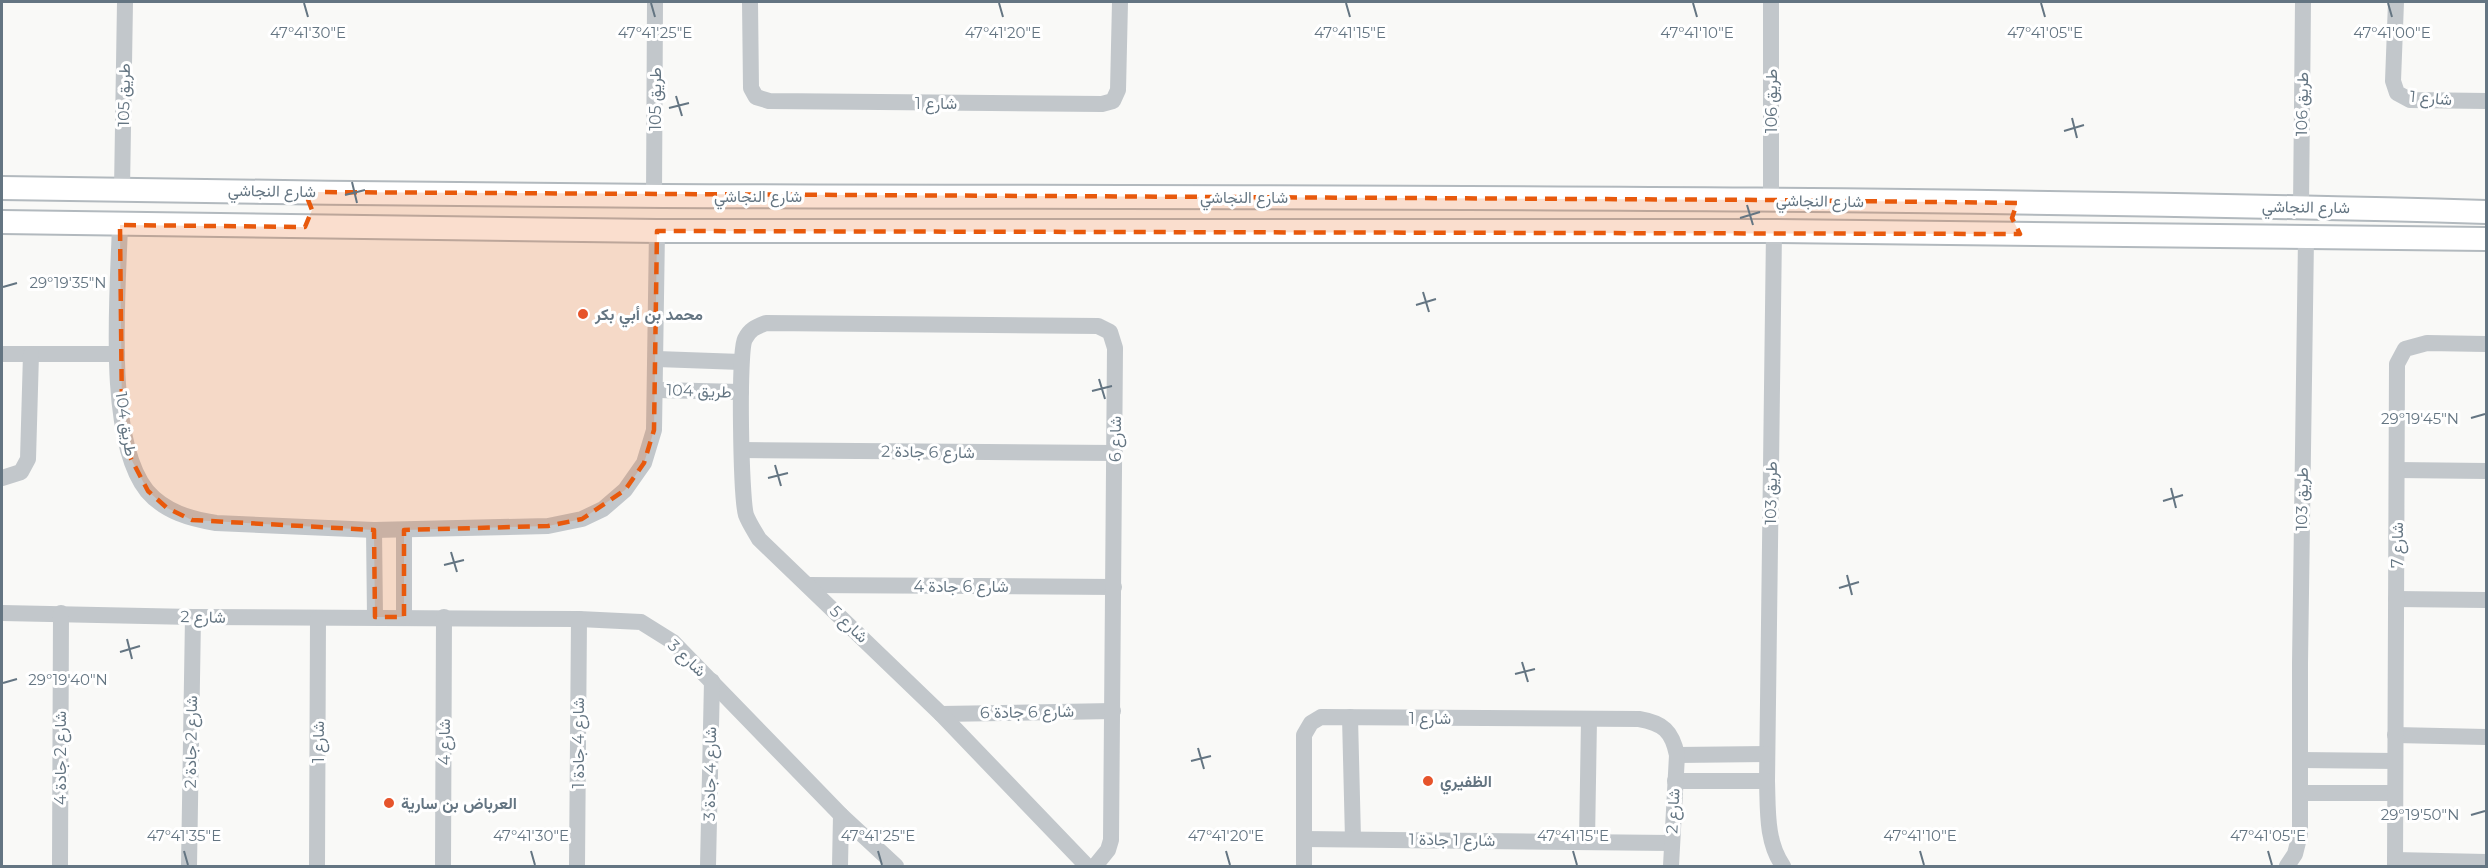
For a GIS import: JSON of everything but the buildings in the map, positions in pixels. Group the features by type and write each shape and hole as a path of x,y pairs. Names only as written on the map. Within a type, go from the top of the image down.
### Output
{"main road":[{"name":"شارع النجاشي","path":"2,188 654,196 1771,200 2301,207 2487,212"},
{"path":"305,192 312,210 305,227"},
{"path":"353,228 347,216 347,207 355,192"},
{"path":"1491,233 1501,219 1501,211 1494,198"},
{"path":"1543,232 1536,226 1533,215 1539,202 1546,198"},
{"path":"1960,234 1970,216 1963,203"},
{"path":"2018,203 2012,218 2015,230 2020,234"},
{"name":"شارع النجاشي","path":"2,222 657,231 1491,233 1774,231 2487,239"}],"street":[{"name":"طريق 105","path":"123,189 125,2"},
{"name":"طريق 105","path":"654,196 655,2"},
{"name":"شارع 1","path":"750,2 751,88 756,97 769,101 1102,104 1113,101 1118,90 1120,2"},
{"name":"طريق 106","path":"1771,2 1771,200"},
{"name":"طريق 106","path":"2301,207 2303,2"},
{"name":"شارع 1","path":"2396,2 2393,81 2397,93 2410,100 2487,101"},
{"name":"طريق 104","path":"120,225 117,354 122,419 127,451 148,491 167,508 192,520 374,530 548,526 582,519 603,509 625,490 644,463 654,430 657,390 657,231"},
{"name":"طريق 103","path":"1774,231 1767,781 1769,827 1776,856 1783,867"},
{"name":"طريق 103","path":"2287,867 2295,854 2300,834 2306,238"},
{"name":"شارع 6","path":"751,329 766,323 1098,326 1110,332 1115,348 1111,840 1108,850 1095,867"},
{"name":"شارع 5","path":"751,329 743,341 741,362 742,450 746,514 759,539 941,714 1086,867"},
{"name":"شارع 7","path":"2395,735 2397,364 2405,349 2427,343 2487,344"},
{"path":"2,354 117,354"},
{"path":"2,478 21,472 28,459 32,354"},
{"name":"طريق 104","path":"657,359 741,362"},
{"name":"طريق 104","path":"657,390 741,392"},
{"name":"شارع 6 جادة 2","path":"742,450 1114,453"},
{"path":"2397,470 2487,471"},
{"path":"374,530 375,617"},
{"path":"404,530 404,617"},
{"name":"شارع 6 جادة 4","path":"808,585 1114,587"},
{"path":"2396,599 2487,600"},
{"name":"شارع 2","path":"2,613 193,617 404,617"},
{"name":"شارع 2 جادة 4","path":"60,867 61,613"},
{"name":"شارع 2 جادة 2","path":"189,867 193,617"},
{"name":"شارع 3","path":"404,617 641,622 673,642 896,867"},
{"name":"شارع 1","path":"317,867 318,618"},
{"name":"شارع 4","path":"443,867 444,618"},
{"name":"شارع 4 جادة 1","path":"577,867 579,619"},
{"name":"شارع 4 جادة 3","path":"708,867 712,681"},
{"name":"شارع 6 جادة 6","path":"941,714 1113,711"},
{"name":"شارع 1","path":"1304,867 1304,735 1311,723 1321,717 1639,719 1654,722 1666,730 1674,743 1677,755"},
{"path":"1350,717 1353,839"},
{"path":"1587,842 1589,719"},
{"path":"2487,737 2395,735 2395,863 2487,862"},
{"path":"1677,755 1767,754"},
{"name":"شارع 2","path":"1671,867 1677,755"},
{"path":"2301,760 2395,761"},
{"path":"1675,781 1767,781"},
{"path":"2301,793 2395,793"},
{"path":"840,867 842,815"},
{"name":"شارع 1 جادة 1","path":"1304,839 1672,843"}],"highlighted area":[{"path":"305,192 2017,203 2012,218 2020,234 657,231 654,430 644,463 625,490 582,519 548,526 404,530 404,617 375,617 374,530 192,520 167,508 148,491 127,451 122,419 120,225 305,227 312,210"}],"place":[{"name":"محمد بن أبي بكر","path":"583,314"},
{"name":"الظفيري","path":"1428,781"},
{"name":"العرباض بن سارية","path":"389,803"}]}
